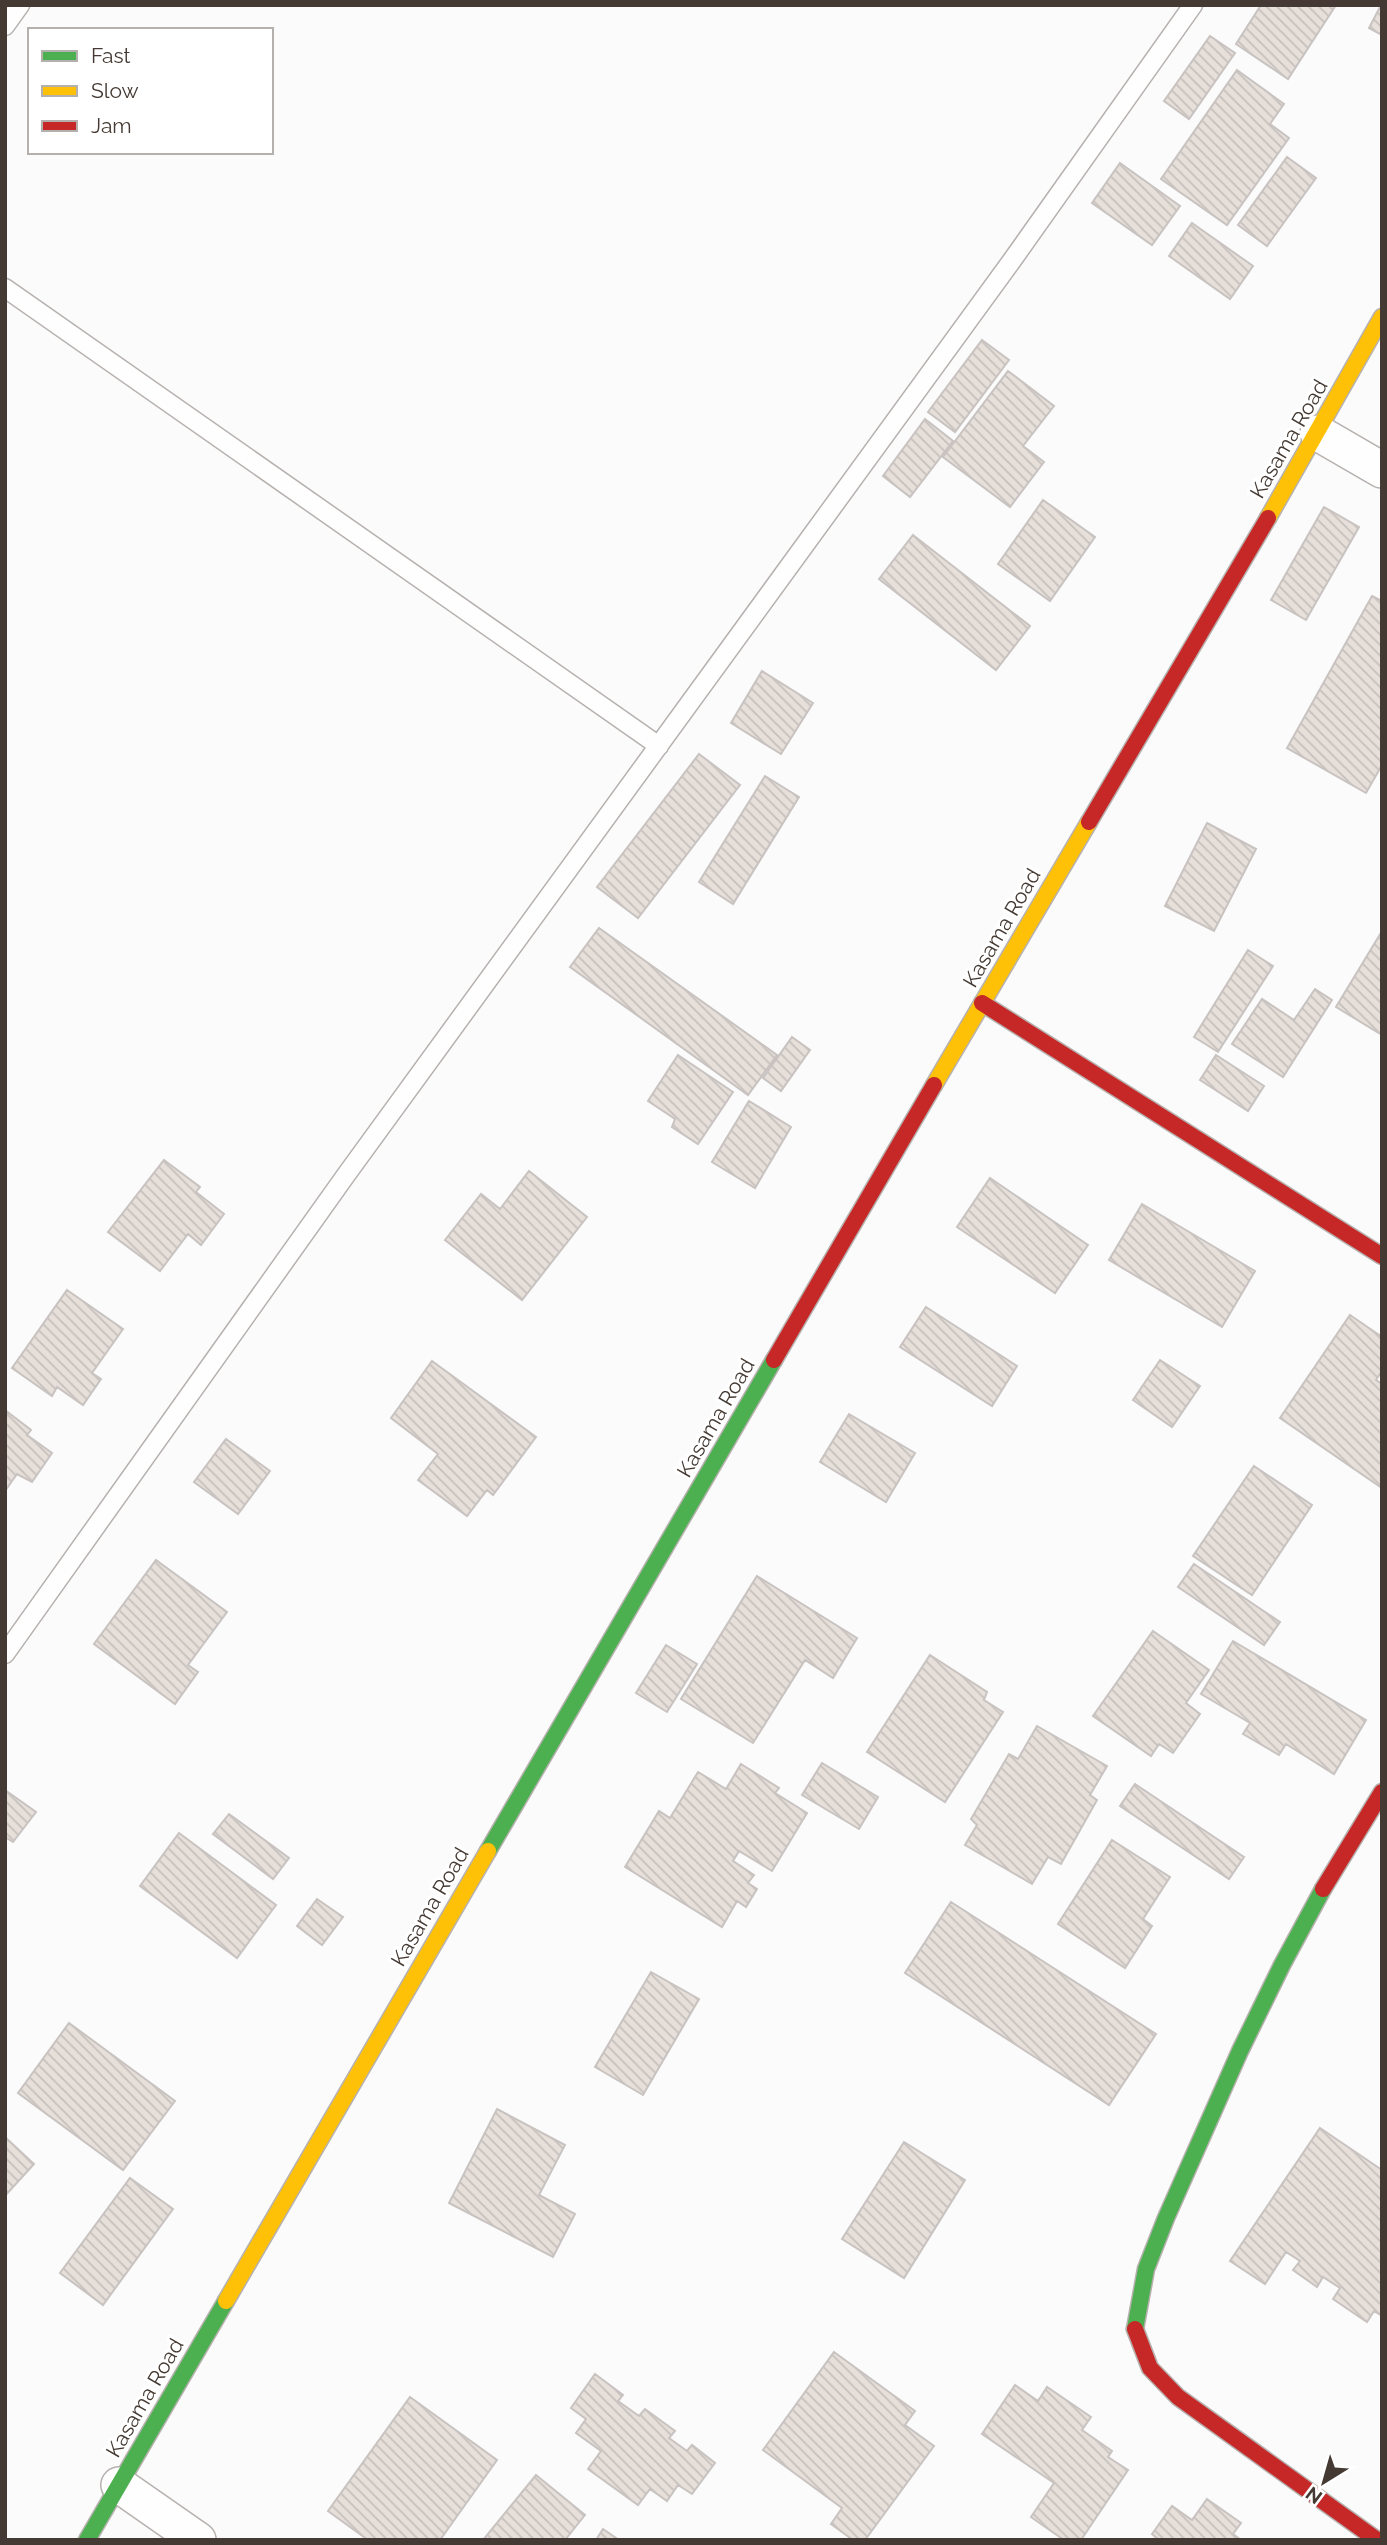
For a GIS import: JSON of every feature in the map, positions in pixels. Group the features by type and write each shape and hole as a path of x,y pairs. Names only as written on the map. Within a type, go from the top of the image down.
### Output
{"street":[{"name":"Kasama Road","path":"87,2540 982,1003 1318,433 1382,317"},
{"path":"1318,433 1382,470"},
{"path":"982,1003 1382,1256"},
{"path":"1377,2540 1178,2397 1150,2368 1135,2331 1146,2269 1240,2051 1331,1874 1382,1792"},
{"path":"119,2485 198,2540"}],"lane":[{"path":"5,26 20,5"},
{"path":"5,1654 346,1175 1013,259 1193,5"},
{"path":"5,288 659,746"}],"building":[{"path":"1261,5 1336,5 1288,79 1236,44"},
{"path":"1382,5 1382,35 1369,28"},
{"path":"1210,36 1235,53 1189,119 1164,101"},
{"path":"1237,70 1284,104 1270,124 1289,138 1227,225 1161,179"},
{"path":"1287,157 1316,178 1267,246 1238,225"},
{"path":"1120,163 1180,206 1152,245 1092,203"},
{"path":"1192,223 1253,266 1230,299 1169,256"},
{"path":"982,340 1009,360 955,432 928,412"},
{"path":"1008,371 1054,406 1023,446 1044,462 1010,507 943,457"},
{"path":"925,419 953,441 910,497 883,476"},
{"path":"1043,500 1095,537 1050,601 998,564"},
{"path":"1324,507 1359,527 1306,620 1271,600"},
{"path":"913,535 1030,626 996,670 879,579"},
{"path":"1372,596 1382,601 1382,765 1366,793 1287,748"},
{"path":"762,671 813,703 781,754 731,723"},
{"path":"699,754 740,785 638,918 597,887"},
{"path":"765,776 799,797 733,904 699,882"},
{"path":"1207,823 1256,849 1214,931 1165,906"},
{"path":"599,928 777,1055 748,1095 570,967"},
{"path":"1382,931 1382,1035 1336,1007"},
{"path":"1248,950 1273,966 1218,1052 1194,1037"},
{"path":"1315,989 1332,1000 1283,1077 1232,1044 1262,999 1294,1020"},
{"path":"792,1037 810,1050 781,1091 763,1078"},
{"path":"678,1055 733,1092 698,1144 672,1127 675,1119 648,1101"},
{"path":"1216,1055 1264,1086 1248,1111 1200,1080"},
{"path":"749,1101 791,1127 755,1188 712,1162"},
{"path":"164,1160 200,1187 196,1192 224,1214 201,1245 188,1234 160,1271 108,1232"},
{"path":"529,1171 587,1217 522,1300 445,1240 481,1194 500,1209"},
{"path":"990,1178 1088,1245 1055,1293 957,1227"},
{"path":"1142,1204 1255,1271 1222,1327 1109,1260"},
{"path":"67,1290 123,1329 92,1373 101,1379 83,1405 57,1387 52,1396 12,1368"},
{"path":"926,1307 1017,1366 992,1406 900,1347"},
{"path":"1350,1315 1382,1337 1382,1371 1376,1380 1382,1384 1382,1488 1280,1418"},
{"path":"1160,1360 1200,1386 1172,1427 1133,1400"},
{"path":"432,1361 536,1437 493,1495 487,1490 467,1516 418,1480 438,1454 391,1418"},
{"path":"5,1410 31,1430 27,1435 52,1453 32,1482 17,1474 5,1491"},
{"path":"849,1414 915,1453 886,1502 820,1462"},
{"path":"226,1439 270,1471 238,1514 194,1482"},
{"path":"1254,1466 1312,1505 1252,1595 1193,1556"},
{"path":"156,1560 227,1612 188,1665 198,1672 175,1704 94,1644"},
{"path":"1194,1564 1280,1622 1264,1645 1178,1587"},
{"path":"757,1576 857,1638 833,1678 805,1660 753,1743 681,1699"},
{"path":"1153,1631 1209,1670 1186,1703 1200,1714 1173,1753 1159,1744 1151,1756 1093,1716"},
{"path":"1233,1641 1366,1720 1334,1774 1286,1744 1279,1755 1243,1734 1250,1723 1201,1694"},
{"path":"666,1645 697,1664 667,1712 636,1693"},
{"path":"930,1655 987,1692 984,1700 1003,1712 945,1802 867,1752"},
{"path":"1037,1726 1107,1766 1090,1795 1097,1800 1061,1864 1048,1857 1032,1884 965,1845 977,1825 971,1819 1009,1754 1018,1759"},
{"path":"822,1763 878,1797 859,1829 802,1795"},
{"path":"741,1764 779,1788 775,1793 807,1813 772,1871 739,1851 733,1861 754,1875 748,1883 757,1889 746,1907 737,1901 722,1927 625,1867 659,1811 670,1818 698,1772 726,1789"},
{"path":"1135,1784 1244,1857 1229,1879 1120,1806"},
{"path":"5,1790 36,1812 13,1842 5,1837"},
{"path":"229,1814 289,1858 273,1879 213,1834"},
{"path":"179,1833 276,1905 237,1958 140,1886"},
{"path":"1112,1840 1170,1877 1143,1919 1152,1926 1125,1968 1058,1924"},
{"path":"317,1899 343,1917 322,1945 297,1926"},
{"path":"951,1902 1156,2034 1109,2105 905,1973"},
{"path":"651,1972 699,1999 643,2095 595,2067"},
{"path":"69,2023 175,2101 123,2170 18,2093"},
{"path":"497,2109 565,2145 539,2195 575,2214 553,2257 449,2203"},
{"path":"1320,2128 1382,2170 1382,2316 1374,2311 1367,2322 1333,2299 1340,2288 1323,2277 1317,2287 1293,2270 1300,2261 1286,2252 1265,2284 1230,2261"},
{"path":"5,2137 34,2164 5,2196"},
{"path":"904,2142 965,2180 904,2278 842,2239"},
{"path":"130,2178 173,2209 103,2305 60,2273"},
{"path":"834,2352 915,2411 905,2425 934,2446 865,2540 853,2540 831,2524 842,2508 763,2450"},
{"path":"595,2374 623,2395 618,2401 639,2416 645,2409 675,2431 669,2438 687,2451 692,2445 715,2463 692,2494 678,2485 667,2501 650,2489 638,2505 588,2469 601,2451 576,2433 586,2419 571,2408"},
{"path":"1015,2385 1038,2401 1047,2387 1091,2417 1082,2430 1112,2451 1108,2457 1128,2470 1081,2540 1064,2540 1031,2517 1054,2483 982,2434"},
{"path":"410,2397 497,2460 440,2540 368,2540 328,2511"},
{"path":"536,2475 585,2515 565,2540 483,2540"},
{"path":"1207,2499 1241,2523 1233,2534 1241,2540 1159,2540 1152,2534 1172,2506 1192,2520"},
{"path":"603,2529 619,2540 596,2540"}],"traffic: fast":[{"path":"488,1851 774,1360"},
{"path":"1135,2329 1146,2269 1166,2218 1240,2051 1323,1889"},
{"path":"87,2540 226,2301"}],"traffic: slow":[{"path":"1268,518 1382,317"},
{"path":"934,1085 1089,822"},
{"path":"226,2301 488,1851"}],"traffic: jam":[{"path":"1089,822 1268,518"},
{"path":"982,1003 1382,1256"},
{"path":"774,1360 934,1085"},
{"path":"1323,1889 1382,1792"},
{"path":"1135,2329 1150,2368 1178,2397 1377,2540"}]}
